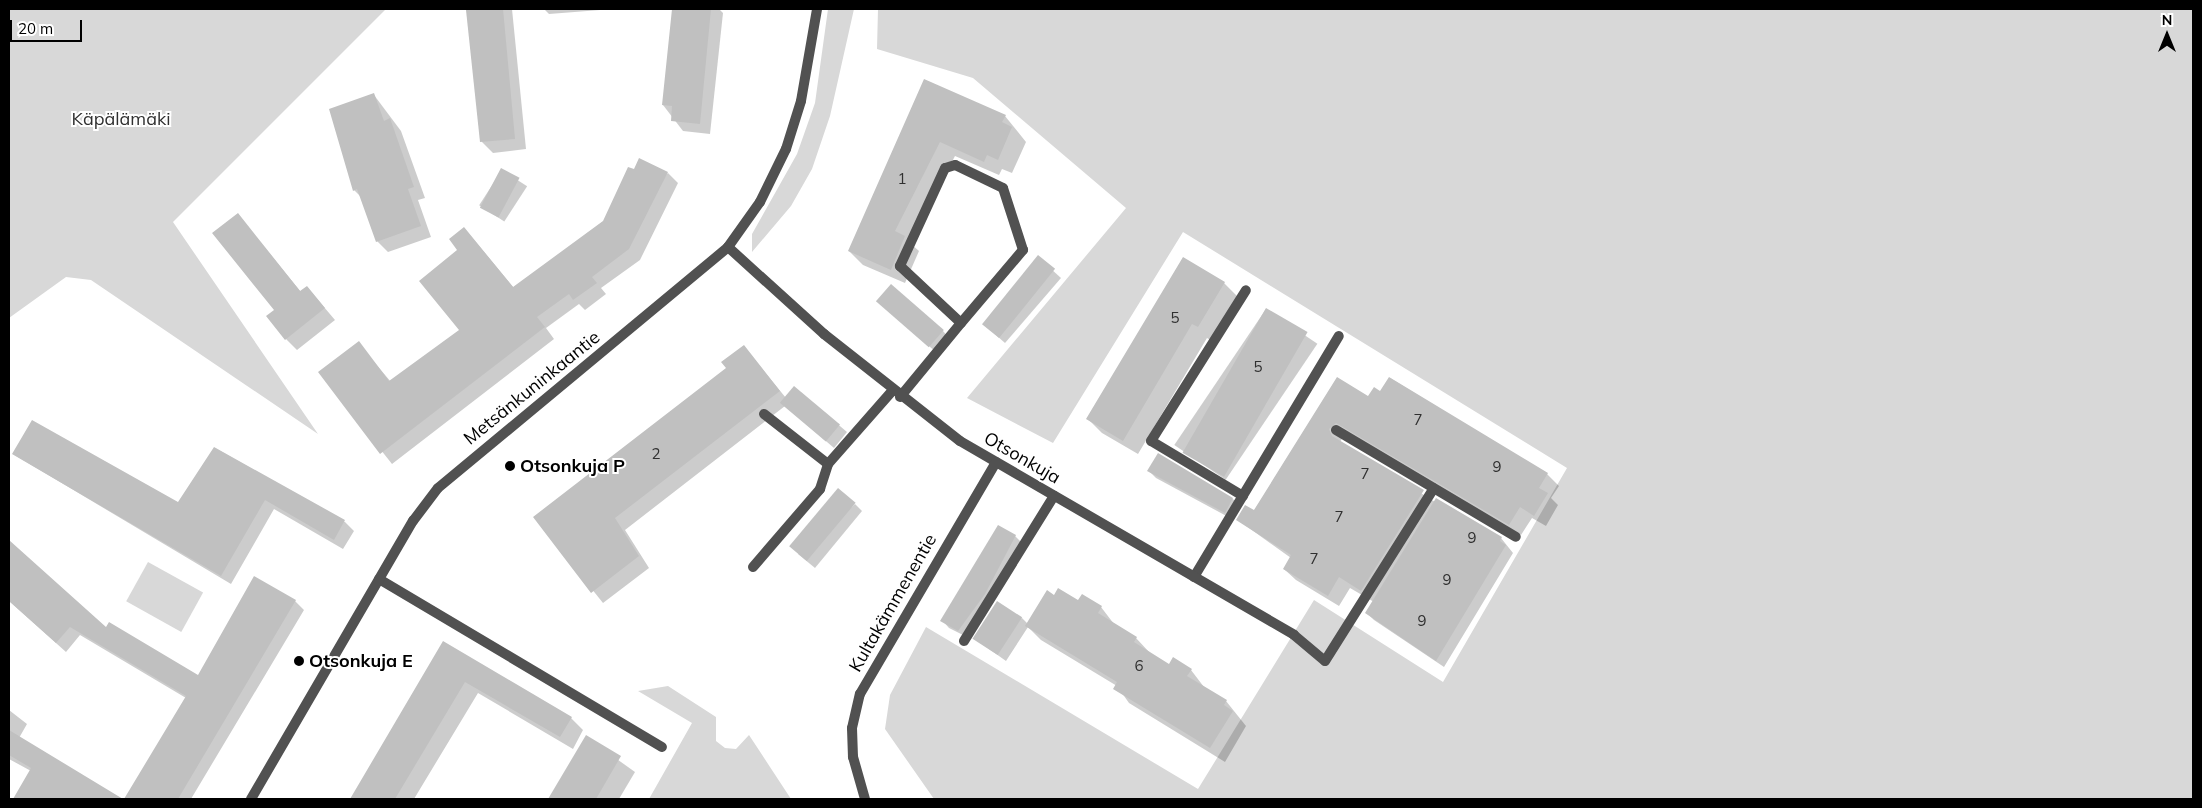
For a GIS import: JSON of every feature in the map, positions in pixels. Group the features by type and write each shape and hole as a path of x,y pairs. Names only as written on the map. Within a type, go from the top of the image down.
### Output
{"street":[{"name":"Metsänkuninkaantie","path":"251,799 379,579 438,488 728,247 760,202 786,150 801,101 817,9"},
{"path":"753,567 820,489 828,464 962,324 1023,250 1003,188 956,165 945,168 900,266 962,324"},
{"name":"Otsonkuja","path":"728,247 896,394 996,462 1294,635 1325,661 1434,488"},
{"path":"1243,496 1150,440 1246,290"},
{"path":"1194,577 1339,336"},
{"path":"764,414 828,464"},
{"path":"1336,430 1516,537"},
{"name":"Kultakämmenentie","path":"865,799 853,757 852,728 860,694 996,462"},
{"path":"964,641 1054,496"},
{"path":"379,579 662,747"}],"green space":[{"name":"Käpälämäki","path":"9,9 386,9 173,222 318,434 91,280 66,277 9,318"},
{"path":"828,9 854,9 830,116 812,169 791,206 752,252 752,234 797,154 815,103"},
{"path":"878,9 2193,9 2193,799 934,799 885,729 890,695 926,627 1198,789 1314,600 1443,682 1567,468 1183,232 1053,443 967,398 1126,208 973,78 877,49"},
{"path":"148,562 203,593 181,632 126,601"},
{"path":"668,686 716,717 716,741 725,748 736,749 749,735 791,799 649,799 692,723 638,691"}],"building":[{"path":"503,9 515,139 480,142 466,10"},
{"path":"672,9 711,9 700,124 671,121 672,106 662,105"},
{"path":"924,79 1006,115 1002,122 1012,127 998,160 987,155 984,162 940,142 895,231 905,236 891,270 848,251"},
{"path":"374,93 384,121 390,118 414,187 408,189 421,226 376,242 357,189 353,191 329,109"},
{"path":"639,158 668,172 629,249 592,277 597,283 573,300 569,294 537,317 545,327 380,454 318,372 359,341 389,381 459,330 419,281 457,250 449,239 464,227 513,287 603,221 628,167 634,169"},
{"path":"501,168 520,178 498,218 480,208"},
{"path":"238,213 300,291 307,286 325,308 285,340 266,316 274,310 212,233"},
{"path":"1038,255 1055,269 999,338 982,324"},
{"path":"1183,257 1225,282 1198,327 1192,324 1123,441 1086,419"},
{"path":"891,284 944,330 929,347 876,301"},
{"path":"1266,308 1308,332 1224,477 1182,453"},
{"path":"744,345 780,391 615,518 639,556 591,593 533,517 726,368 721,362"},
{"path":"1337,377 1368,396 1374,387 1380,391 1389,377 1548,473 1539,488 1548,493 1534,516 1520,507 1509,525 1336,423 1329,429 1332,436 1424,490 1361,591 1339,577 1328,596 1283,569 1291,555 1236,520 1245,505 1254,510"},
{"path":"794,386 840,425 826,441 780,403"},
{"path":"32,420 178,502 214,447 345,520 334,540 265,500 221,576 12,454"},
{"path":"1158,453 1233,498 1225,513 1147,471"},
{"path":"838,488 856,503 807,561 789,546"},
{"path":"1436,498 1502,537 1500,541 1506,545 1436,661 1365,613"},
{"path":"998,525 1016,535 985,594 958,631 940,621"},
{"path":"9,540 106,627 109,622 198,675 254,576 296,600 178,799 124,799 186,696 70,627 56,643 9,601"},
{"path":"1058,588 1078,600 1082,594 1102,606 1098,613 1137,637 1134,642 1169,664 1173,657 1192,669 1187,676 1227,700 1224,705 1233,711 1210,748 1113,689 1117,682 1025,626 1047,590 1054,595"},
{"path":"997,601 1022,617 998,655 972,639"},
{"path":"443,641 572,717 560,737 465,682 395,799 350,799"},
{"path":"9,730 123,799 13,799 31,768 9,755"},
{"path":"586,735 621,756 596,799 548,799"}],"place":[{"name":"Otsonkuja P","path":"510,466"},
{"name":"Otsonkuja E","path":"299,661"}]}
